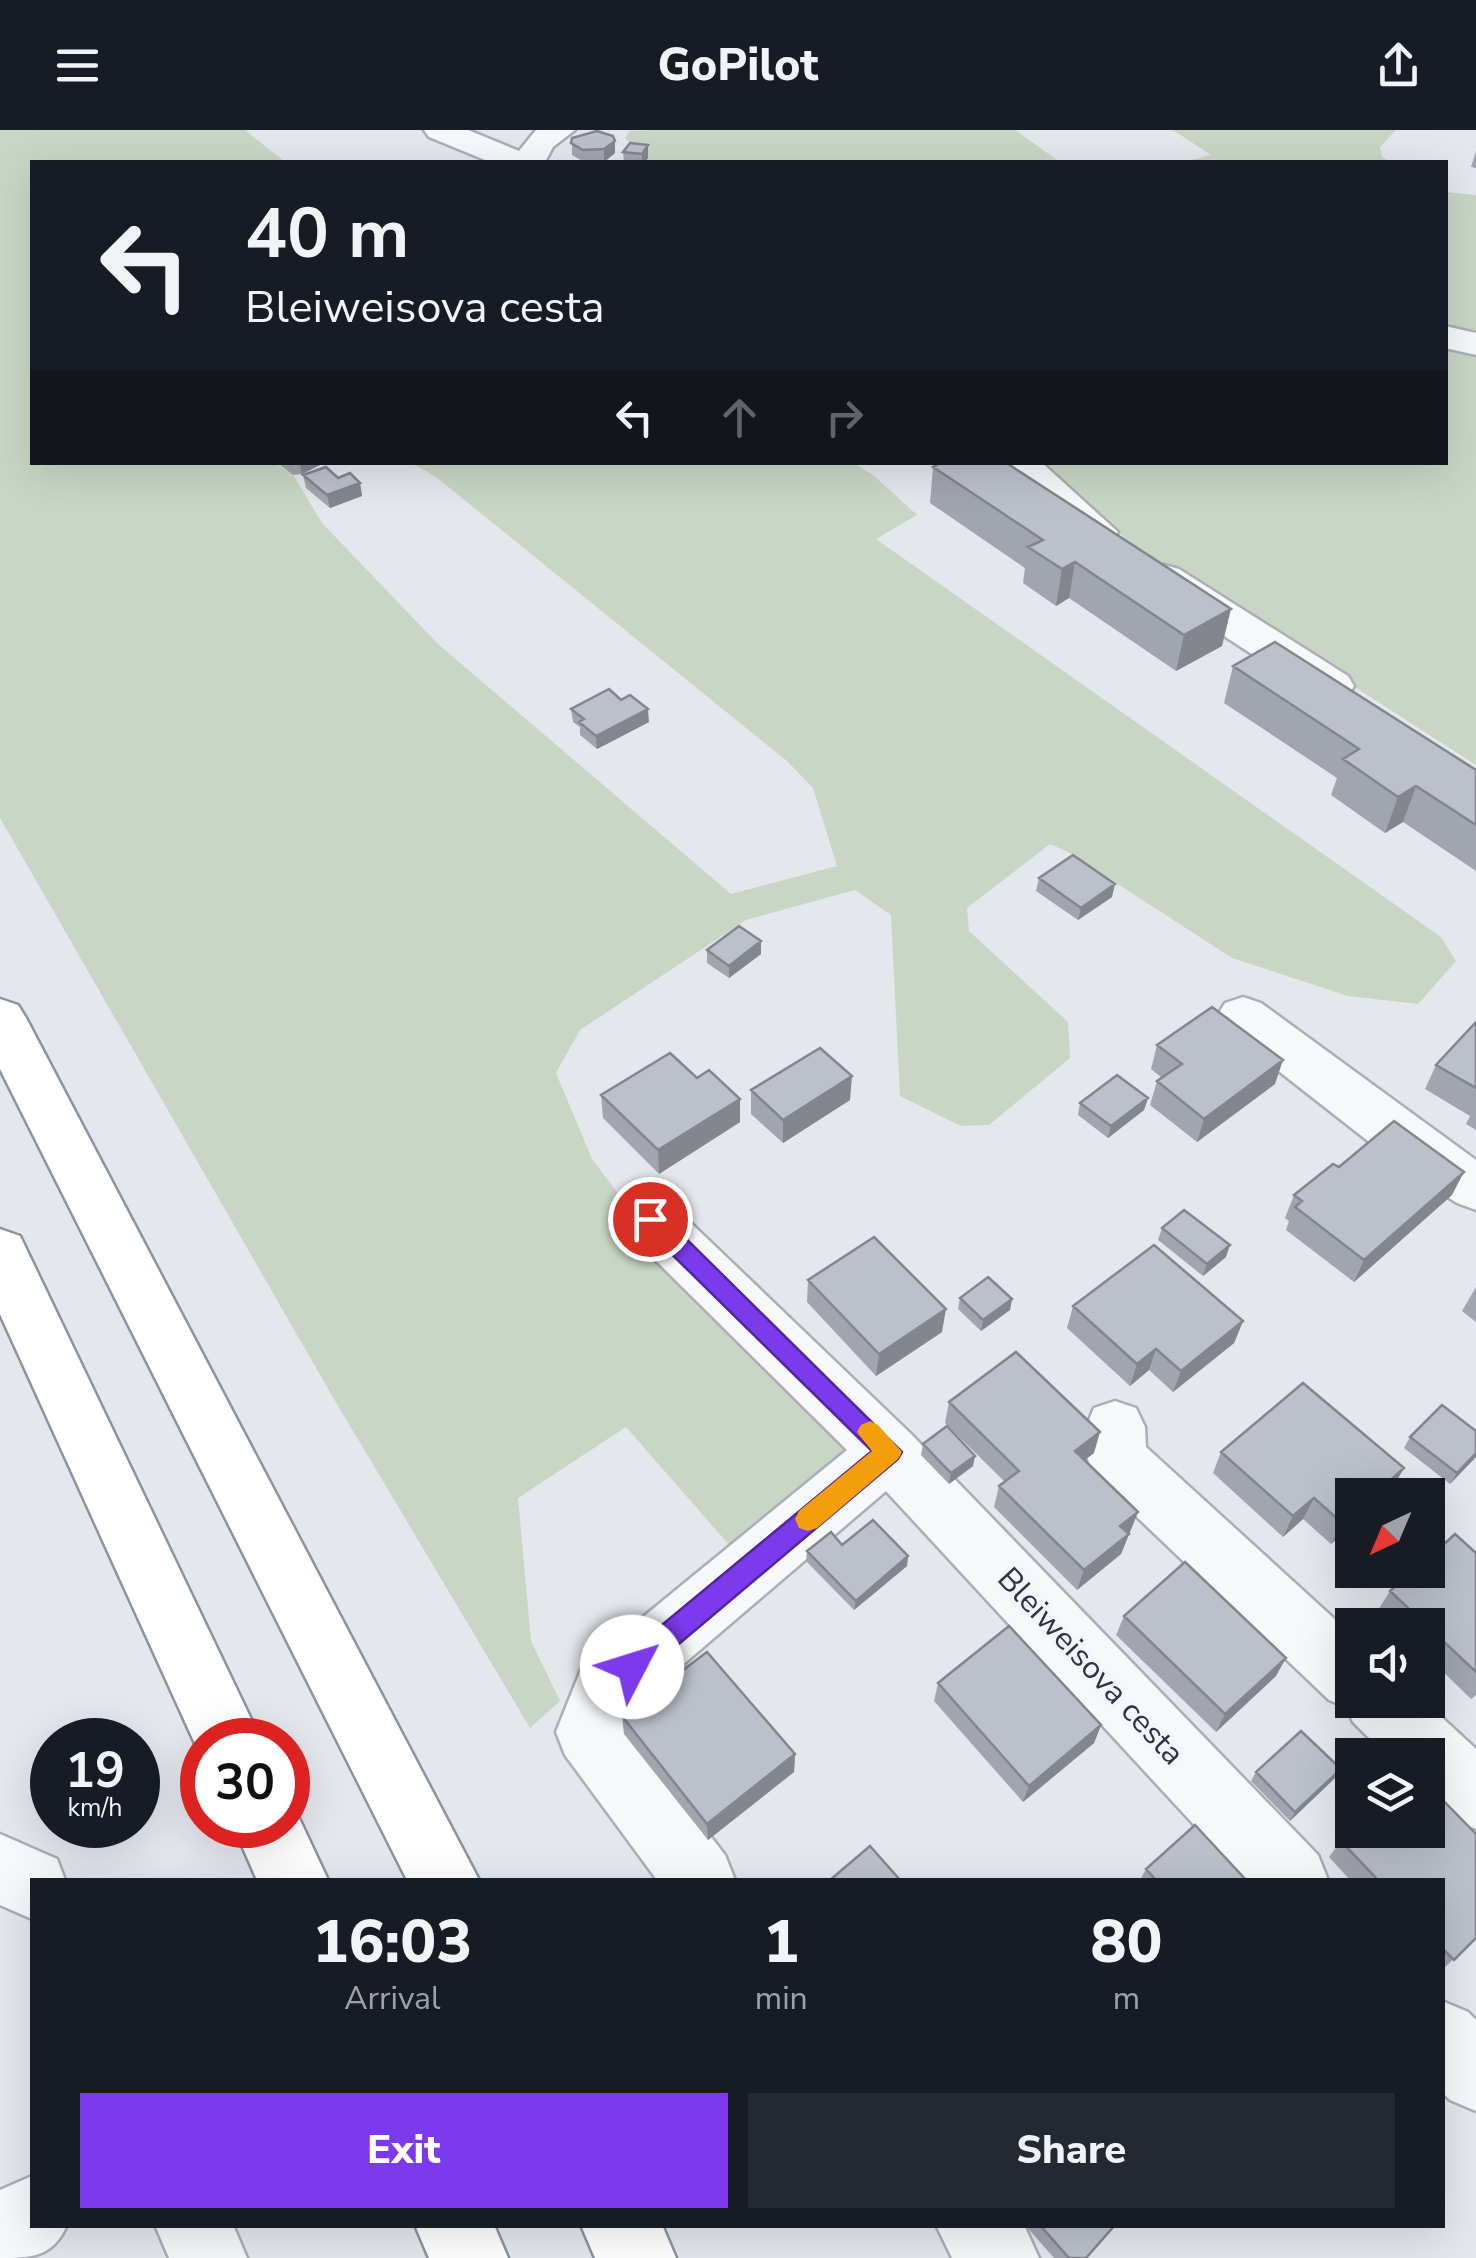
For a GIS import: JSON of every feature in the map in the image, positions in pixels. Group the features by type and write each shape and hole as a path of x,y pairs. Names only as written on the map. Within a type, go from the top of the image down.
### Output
{"highway":[{"path":"0,1018 443,1878"},
{"path":"0,1252 218,1718"},
{"path":"278,1848 292,1878"},
{"path":"455,2228 469,2258"},
{"path":"622,2228 637,2258"}],"street":[{"path":"440,130 511,160"},
{"path":"530,160 540,142 558,130"},
{"path":"1448,338 1476,344"},
{"path":"1020,465 1120,551 1360,704"},
{"path":"1243,1016 1424,1155 1476,1188"},
{"name":"Bleiweisova cesta","path":"650,1219 890,1452 1291,1878"},
{"path":"1115,1427 1116,1458 1335,1662"},
{"path":"699,1878 590,1732 606,1689 890,1452"},
{"path":"1395,1718 1476,1795"},
{"path":"0,1869 30,1883"},
{"path":"1445,2041 1476,2074"},
{"path":"0,2233 30,2217"},
{"path":"195,2228 208,2258"},
{"path":"977,2228 1000,2258"}],"green space":[{"path":"0,130 245,130 282,160 30,160 30,465 278,465 294,476 322,523 438,644 731,894 837,866 813,788 787,761 436,477 415,465 856,465 917,515 876,539 1441,937 1456,961 1418,1004 1348,996 1232,958 1050,844 967,908 969,931 1068,1022 1070,1058 989,1125 961,1126 900,1096 891,915 855,890 746,920 580,1030 556,1073 592,1159 653,1240 866,1448 738,1555 626,1427 518,1498 531,1641 560,1701 530,1728 331,1394 0,818"},
{"path":"1015,130 1057,160 648,160 625,138 630,131"},
{"path":"1173,130 1396,130 1380,147 1382,157 1388,160 1190,160 1211,155"},
{"path":"1448,192 1476,195 1476,337 1448,330"},
{"path":"1448,344 1476,350 1476,765 1131,543 1040,465 1448,465"}],"building":[{"path":"597,131 613,136 615,141 604,149 583,150 571,143 572,138"},
{"path":"630,143 648,145 642,154 623,152"},
{"path":"1010,465 1231,609 1184,635 1075,562 1062,569 1028,547 1043,540 933,467"},
{"path":"326,467 338,478 350,473 360,483 327,495 303,475"},
{"path":"1275,642 1476,770 1476,825 1416,786 1398,797 1343,759 1359,749 1233,666"},
{"path":"609,689 621,700 630,695 648,709 596,736 571,709"},
{"path":"1073,855 1115,884 1081,908 1039,878"},
{"path":"739,926 761,941 729,966 707,950"},
{"path":"1212,1007 1283,1060 1204,1119 1157,1081 1182,1064 1157,1045"},
{"path":"1476,1022 1476,1088 1436,1065"},
{"path":"820,1048 852,1076 783,1120 751,1090"},
{"path":"670,1053 697,1078 709,1070 740,1099 658,1150 601,1095"},
{"path":"1117,1075 1148,1098 1111,1126 1080,1103"},
{"path":"1394,1121 1464,1172 1364,1260 1295,1207 1302,1201 1294,1195 1333,1164 1339,1167"},
{"path":"1184,1210 1230,1245 1207,1264 1162,1228"},
{"path":"874,1237 946,1309 879,1354 808,1280"},
{"path":"1154,1245 1243,1321 1181,1371 1156,1349 1137,1364 1073,1306"},
{"path":"988,1277 1012,1299 983,1320 960,1298"},
{"path":"1016,1352 1100,1432 1075,1451 1138,1512 1120,1526 1129,1534 1084,1570 999,1486 1019,1471 949,1402"},
{"path":"1303,1383 1404,1468 1393,1478 1335,1478 1335,1517 1314,1498 1293,1516 1221,1452"},
{"path":"1442,1405 1476,1431 1476,1453 1457,1473 1410,1437"},
{"path":"947,1426 975,1456 951,1473 923,1444"},
{"path":"873,1520 908,1556 856,1601 807,1551 831,1532 842,1545"},
{"path":"1455,1534 1476,1553 1476,1672 1445,1643 1445,1608 1408,1608 1390,1591 1445,1588 1445,1543"},
{"path":"1185,1562 1286,1658 1225,1714 1124,1616"},
{"path":"1009,1626 1101,1725 1029,1786 938,1683"},
{"path":"707,1652 795,1754 707,1824 622,1716"},
{"path":"1301,1731 1335,1763 1335,1775 1295,1812 1256,1772"},
{"path":"1445,1802 1476,1834 1476,1938 1454,1960 1445,1951 1445,1878 1376,1878 1348,1848 1445,1848"},
{"path":"1195,1825 1244,1878 1154,1878 1146,1869"},
{"path":"870,1846 898,1878 832,1878"},
{"path":"1043,2228 1112,2228 1086,2258 1069,2258"}],"slow traffic":[{"path":"808,1519 890,1452 870,1432"}],"route":[{"path":"632,1667 890,1452 650,1219"}]}
